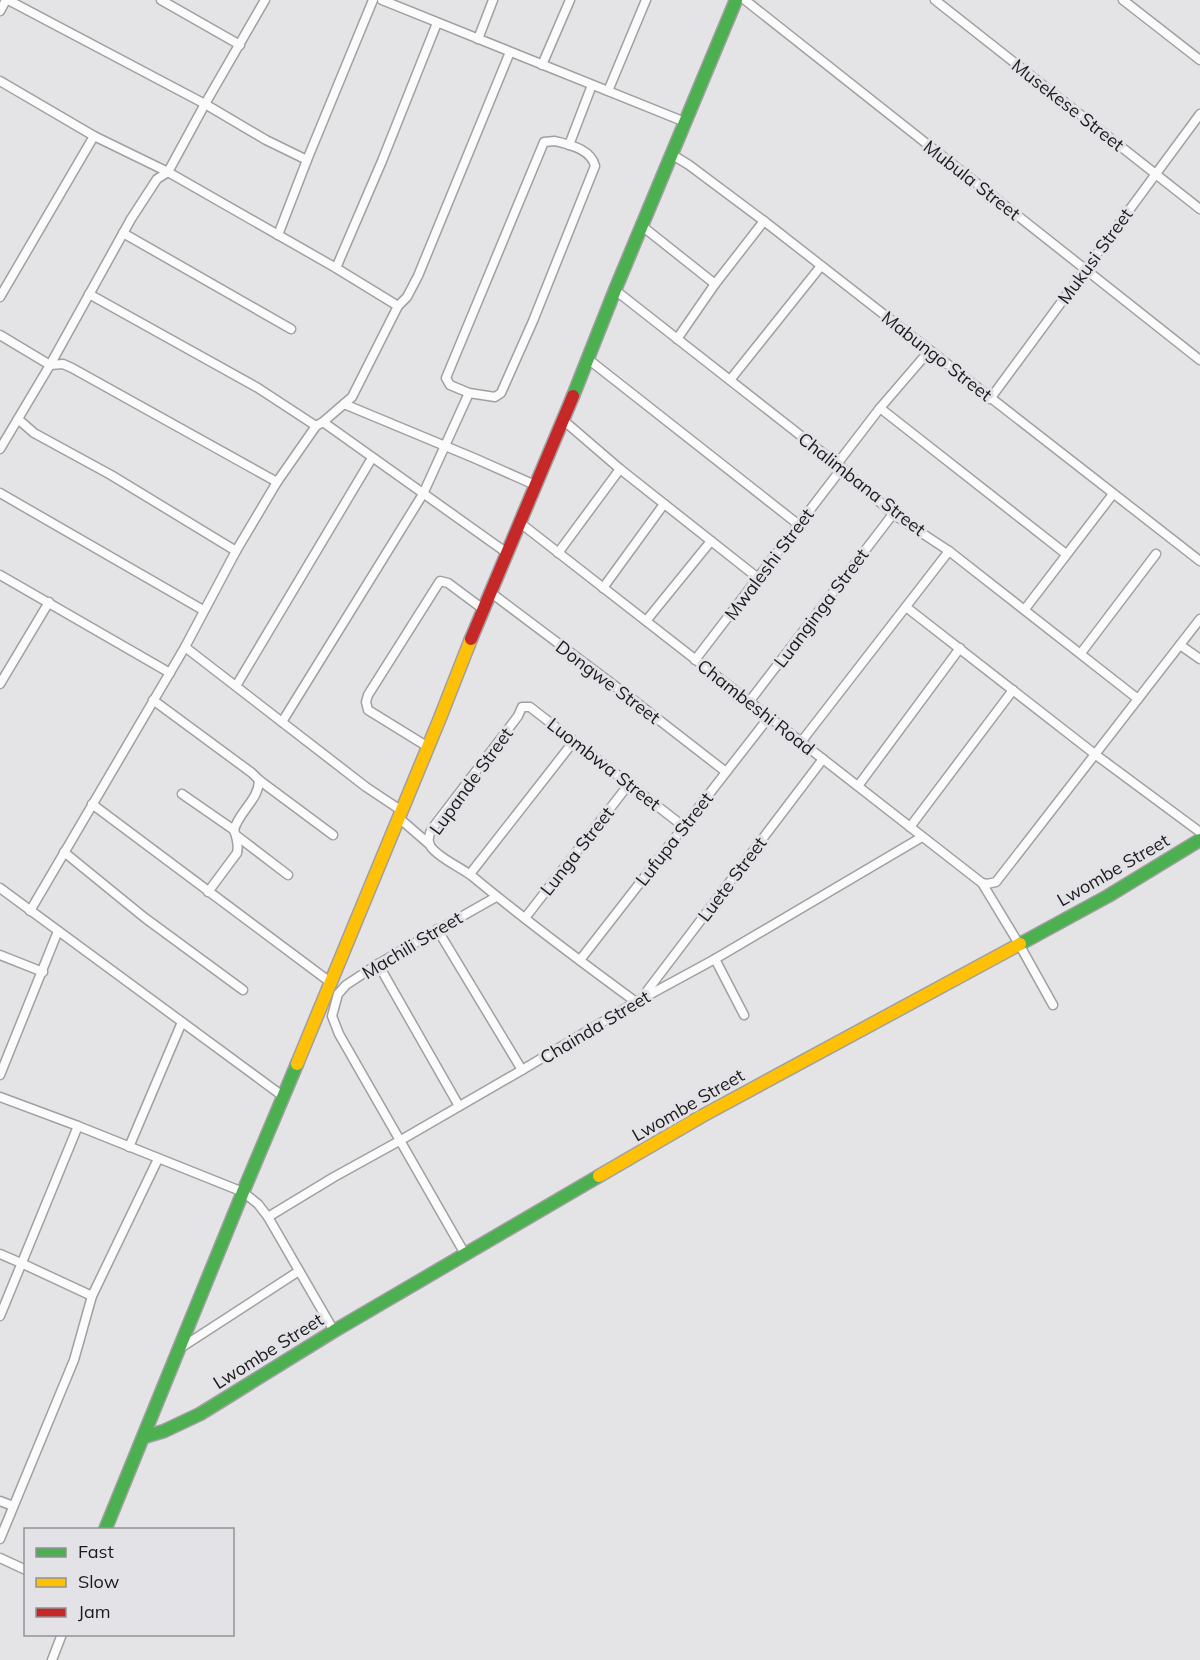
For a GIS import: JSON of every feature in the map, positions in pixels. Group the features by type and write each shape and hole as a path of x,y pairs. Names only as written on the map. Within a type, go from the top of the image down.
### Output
{"street":[{"path":"0,11 7,0 307,160"},
{"path":"161,0 240,45"},
{"path":"0,449 50,365 123,233 157,179 168,172 264,0"},
{"path":"278,235 373,0"},
{"path":"382,0 685,122"},
{"path":"478,39 493,0"},
{"path":"542,65 570,0"},
{"path":"608,91 646,0"},
{"path":"106,1528 243,1192 333,991 400,815 483,609 736,0"},
{"name":"Mubula Street","path":"745,0 1200,360"},
{"name":"Musekese Street","path":"936,0 1200,209"},
{"path":"1123,0 1200,60"},
{"path":"336,268 437,23"},
{"path":"30,911 185,647 203,610 277,482 319,424 351,397 399,306 407,297 418,276 510,52"},
{"path":"0,81 94,136 168,172 399,306"},
{"path":"569,145 592,85"},
{"name":"Mukusi Street","path":"990,399 1200,114"},
{"path":"0,297 94,136"},
{"path":"555,141 587,153 593,158 595,166 501,393 495,397 469,393 450,385 446,378 544,142 555,141"},
{"name":"Mabungo Street","path":"671,154 764,221 1200,561"},
{"path":"677,339 715,284 764,221"},
{"path":"642,225 715,284"},
{"path":"123,233 291,329"},
{"path":"730,380 821,266"},
{"name":"Chalimbana Street","path":"615,290 840,466 893,514 949,551 1138,699"},
{"path":"89,294 319,424 372,458 507,553"},
{"path":"0,336 50,365 63,364 72,368 277,482"},
{"name":"Mwaleshi Street","path":"695,660 799,525 880,408 929,351"},
{"path":"588,359 799,525"},
{"path":"282,722 423,494 469,393"},
{"path":"344,404 535,485"},
{"path":"880,408 1066,554"},
{"path":"18,419 34,432 111,475 236,551"},
{"path":"563,420 620,469 758,578"},
{"path":"236,686 372,458"},
{"path":"558,553 620,469"},
{"path":"0,493 203,610"},
{"path":"1025,609 1113,494"},
{"path":"603,588 664,504"},
{"name":"Luanginga Street","path":"749,702 893,514"},
{"name":"Chambeshi Road","path":"519,522 982,884"},
{"path":"646,621 711,541"},
{"path":"801,742 949,551"},
{"path":"1081,653 1156,554"},
{"path":"0,575 170,673"},
{"path":"428,747 368,710 366,702 368,696 440,581 448,583 483,609"},
{"name":"Dongwe Street","path":"490,592 726,772"},
{"path":"0,684 49,603"},
{"path":"906,607 1096,755 1200,832"},
{"path":"1053,1005 982,884 996,882 1200,619"},
{"path":"1180,645 1200,660"},
{"path":"185,647 366,787 400,815 429,844"},
{"path":"858,786 960,648"},
{"path":"910,827 1013,690"},
{"path":"153,700 333,835"},
{"name":"Luombwa Street","path":"522,707 530,707 683,826"},
{"name":"Lupande Street","path":"522,707 518,716 431,830 428,837 429,844 580,960 638,1000"},
{"name":"Lufupa Street","path":"580,960 769,717"},
{"path":"470,874 574,741"},
{"name":"Luete Street","path":"638,1000 823,759"},
{"path":"208,892 237,853 236,823 256,795 259,780"},
{"name":"Lunga Street","path":"525,918 629,784"},
{"path":"182,794 288,875"},
{"path":"92,804 333,991"},
{"name":"Chainda Street","path":"268,1217 922,837"},
{"name":"Lwombe Street","path":"144,1437 164,1431 200,1414 334,1331 702,1116 1108,896 1200,840"},
{"path":"64,852 145,918 243,990"},
{"path":"0,888 284,1097"},
{"name":"Machili Street","path":"333,991 496,897"},
{"path":"437,929 522,1070"},
{"path":"0,1075 58,931"},
{"path":"0,955 43,972"},
{"path":"715,958 744,1015"},
{"path":"378,964 459,1106"},
{"path":"333,991 332,1016 339,1034 465,1254"},
{"path":"129,1147 182,1022"},
{"path":"0,1097 243,1192 258,1204 268,1217 334,1331"},
{"path":"0,1316 78,1126"},
{"path":"0,1539 74,1360 92,1296 158,1159"},
{"path":"0,1254 92,1296"},
{"path":"180,1349 299,1271"},
{"path":"0,1501 13,1506"},
{"path":"0,1558 24,1569"},
{"path":"52,1660 62,1636"}],"traffic: fast":[{"path":"573,396 736,0"},
{"path":"1020,944 1108,896 1200,840"},
{"path":"106,1528 297,1064"},
{"path":"144,1437 164,1431 200,1414 334,1331 599,1176"}],"traffic: slow":[{"path":"297,1064 471,639"},
{"path":"599,1176 702,1116 1020,944"}],"traffic: jam":[{"path":"471,639 573,396"}]}
